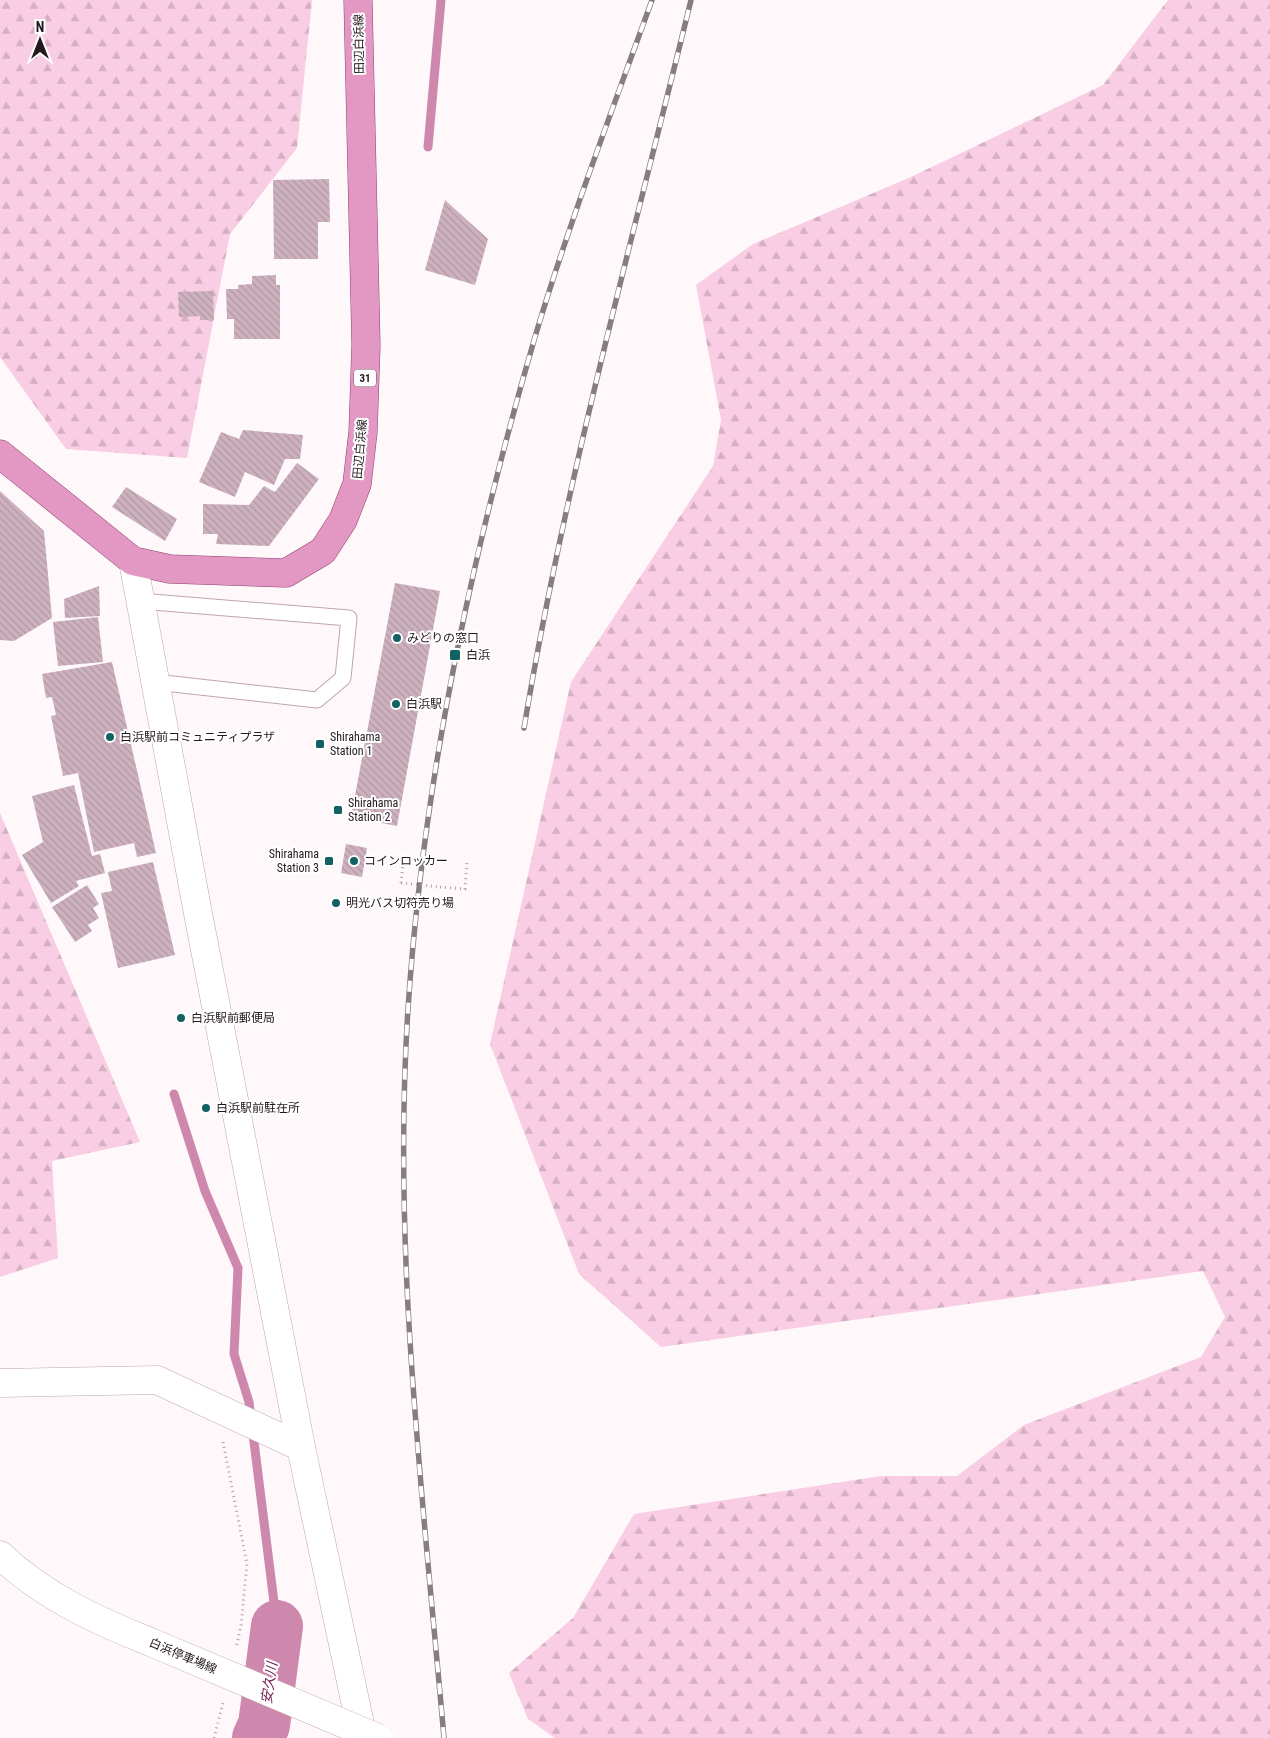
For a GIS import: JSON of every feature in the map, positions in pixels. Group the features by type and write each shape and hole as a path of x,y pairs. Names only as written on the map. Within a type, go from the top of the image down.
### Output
{"main road":[{"name":"田辺白浜線","path":"0,454 133,561 170,569 286,573 323,551 347,511 358,484 363,432 366,345 358,0"}],"street":[{"path":"133,561 196,908 301,1448 363,1738"},
{"path":"0,1383 157,1380 301,1448"},
{"name":"白浜停車場線","path":"0,1555 54,1596 111,1626 378,1738"}],"lane":[{"path":"140,601 349,618 343,678 317,700 155,682"}],"path":[{"path":"404,856 401,883 465,889 467,861"},
{"path":"221,1410 247,1564 241,1626 235,1654"},
{"path":"214,1738 224,1701"}],"green space":[{"path":"0,0 312,0 297,148 230,234 187,458 66,449 0,357"},
{"path":"1168,0 1270,0 1270,1738 555,1738 528,1719 509,1673 573,1618 634,1514 881,1476 957,1476 1024,1425 1201,1357 1225,1317 1203,1271 661,1347 579,1274 490,1044 571,682 713,466 721,420 696,285 753,244 911,177 1103,85"},
{"path":"0,813 140,1142 52,1161 58,1258 0,1277"}],"building":[{"path":"329,179 330,222 318,222 318,259 274,259 273,180"},
{"path":"445,200 488,239 475,285 425,270"},
{"path":"276,275 276,285 280,285 280,339 234,339 234,319 227,319 226,289 238,289 238,285 252,284 252,276"},
{"path":"213,291 214,320 200,320 200,316 179,317 178,292"},
{"path":"243,430 303,435 300,459 285,459 274,485 245,472 235,497 199,482 221,432 239,439"},
{"path":"297,463 319,479 269,546 216,544 218,534 203,534 203,504 249,505 264,486 275,492"},
{"path":"126,487 177,519 165,541 112,507"},
{"path":"0,491 44,531 52,618 14,641 0,640"},
{"name":"白浜駅","path":"395,583 440,591 397,826 351,817"},
{"path":"99,586 100,616 65,618 64,599"},
{"path":"98,617 103,662 58,666 53,622"},
{"path":"112,662 156,853 137,857 134,843 94,852 78,773 63,776 51,716 56,715 52,697 46,698 42,674"},
{"path":"74,785 92,856 100,854 105,873 76,881 79,886 51,903 22,855 43,842 32,796"},
{"name":"コインロッカー","path":"346,844 367,848 362,877 341,873"},
{"path":"153,862 175,955 118,968 101,893 112,891 108,872"},
{"path":"87,885 99,904 93,908 99,918 88,925 92,931 75,942 52,907"}],"waterway":[{"path":"428,147 441,0"},
{"path":"174,1094 205,1191 238,1268 234,1354 249,1402 277,1626"},
{"name":"安久川","path":"258,1738 264,1725 277,1626"}],"railway":[{"path":"444,1738 412,1374 404,1192 404,1100 408,1009 425,839 453,670 490,502 512,419 562,252 652,0"},
{"path":"524,728 559,544 579,453 691,0"}],"place":[{"name":"みどりの窓口","path":"397,638"},
{"name":"白浜","path":"455,655"},
{"name":"白浜駅","path":"396,704"},
{"name":"白浜駅前コミュニティプラザ","path":"110,737"},
{"name":"Shirahama Station 1","path":"320,744"},
{"name":"Shirahama Station 2","path":"338,810"},
{"name":"Shirahama Station 3","path":"329,861"},
{"name":"コインロッカー","path":"354,861"},
{"name":"明光バス切符売り場","path":"336,903"},
{"name":"白浜駅前郵便局","path":"181,1018"},
{"name":"白浜駅前駐在所","path":"206,1108"}]}
